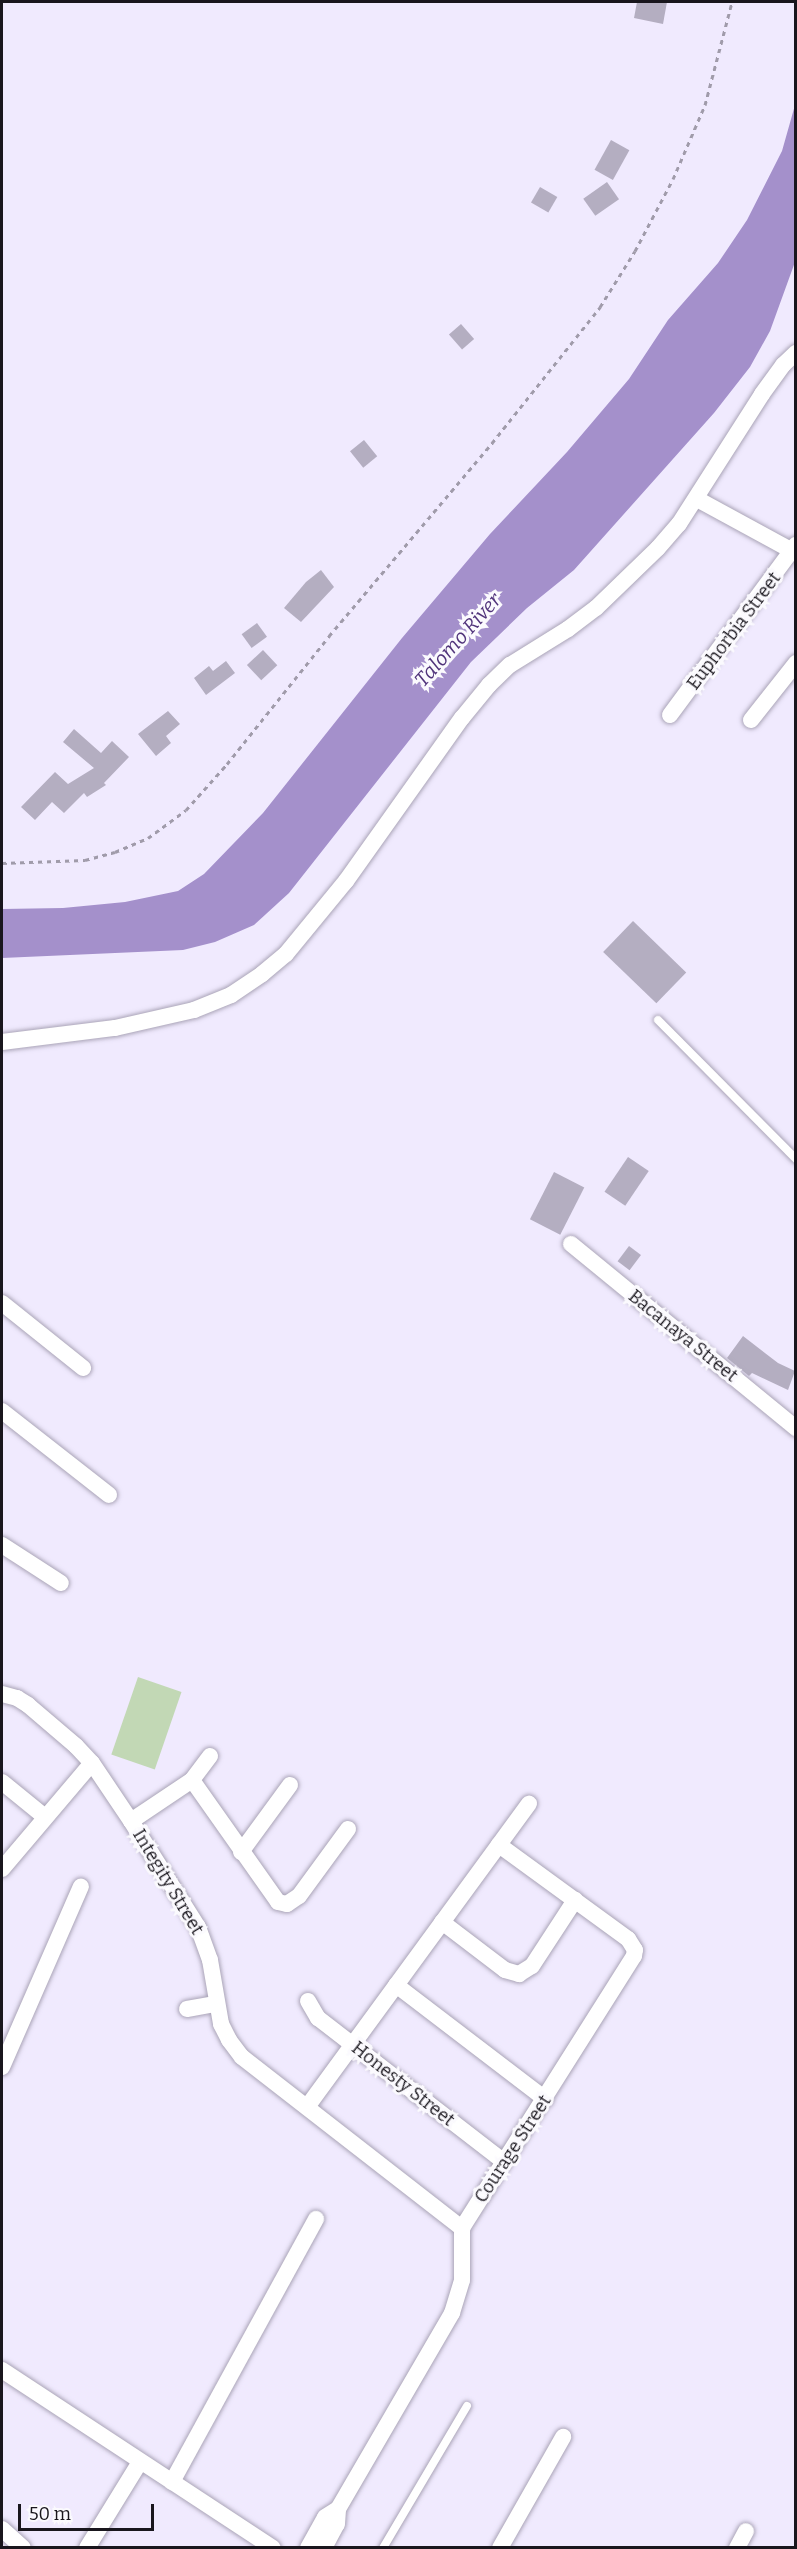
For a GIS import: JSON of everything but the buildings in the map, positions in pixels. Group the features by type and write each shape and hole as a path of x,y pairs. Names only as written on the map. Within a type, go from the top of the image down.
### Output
{"street":[{"path":"2,1042 115,1028 175,1015 231,995 286,954 346,881 462,718 489,685 510,665 568,629 596,608 658,548 697,499 762,394 783,365 795,353"},
{"path":"697,499 795,550"},
{"name":"Euphorbia Street","path":"670,715 795,550"},
{"path":"751,720 795,663"},
{"name":"Bacanaya Street","path":"571,1244 795,1428"},
{"path":"2,1303 83,1368"},
{"path":"2,1411 109,1496"},
{"path":"2,1545 61,1583"},
{"name":"Integity Street","path":"2,1694 28,1705 56,1727 92,1763 131,1821 198,1927 210,1960 216,2004 229,2040 242,2057 462,2228"},
{"path":"131,1821 192,1780 210,1756"},
{"path":"2,1869 92,1763"},
{"path":"192,1780 269,1893 278,1902 287,1904 299,1896 348,1829"},
{"path":"2,1782 45,1817"},
{"path":"241,1852 290,1785"},
{"path":"307,2107 529,1804"},
{"name":"Courage Street","path":"462,2228 634,1956 635,1950 628,1939 499,1845"},
{"path":"2,2067 81,1886"},
{"path":"442,1922 505,1970 519,1974 532,1966 575,1900"},
{"path":"396,1985 545,2099"},
{"name":"Honesty Street","path":"308,2001 318,2018 504,2162"},
{"path":"187,2009 216,2004"},
{"path":"172,2482 316,2219"},
{"path":"308,2547 326,2517 338,2509 452,2313 462,2280 462,2228"},
{"path":"2,2370 273,2547"},
{"path":"500,2547 563,2438"},
{"path":"87,2547 140,2462"},
{"path":"324,2547 337,2524 338,2509"},
{"path":"2,2529 22,2547"},
{"path":"737,2547 746,2531"}],"lane":[{"path":"658,1020 795,1159"},
{"path":"382,2547 467,2406"}],"path":[{"path":"2,863 85,860 115,852 148,838 186,810 227,764 329,636 492,443 600,307 635,251 673,179 701,116 732,2"}],"green space":[{"path":"138,1677 181,1692 155,1770 111,1755"}],"water":[{"name":"Talomo River","path":"795,105 795,262 770,331 750,367 714,413 574,570 527,608 471,662 289,893 254,925 215,942 183,950 2,958 2,909 63,908 125,902 178,891 204,874 263,813 402,638 490,534 567,452 629,379 668,320 718,263 747,220 782,151"}]}
